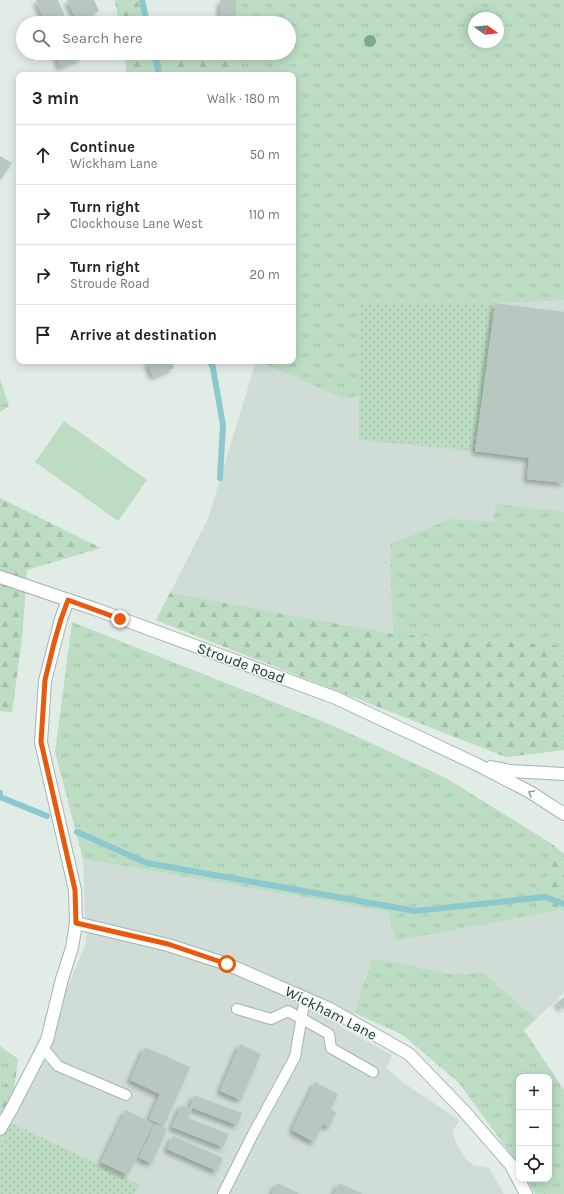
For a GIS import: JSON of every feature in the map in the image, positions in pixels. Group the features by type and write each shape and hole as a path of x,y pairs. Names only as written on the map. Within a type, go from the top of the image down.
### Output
{"street":[{"name":"Stroude Road","path":"0,577 68,600 336,698 476,764 530,792 564,814"},
{"path":"0,1128 47,1040 62,979 72,948 76,923 75,890 41,742 45,680 57,631 68,600"},
{"name":"Stroude Road","path":"476,764 510,771 564,774"},
{"name":"Wickham Lane","path":"76,923 168,944 227,964 330,1009 409,1054 464,1111 511,1165 526,1194"}],"lane":[{"path":"225,1193 253,1134 295,1056 305,998"},
{"path":"237,1009 271,1019 288,1011 329,1034 331,1048 373,1072"},
{"path":"43,1048 58,1066 126,1095"}],"shaded area":[{"path":"564,202 564,750 506,757 156,620 208,519 255,364 296,364 296,359"},
{"path":"83,859 388,912 395,941 561,910 564,911 564,993 536,1019 484,973 451,974 372,958 354,1013 339,1026 392,1055 387,1068 402,1082 459,1120 453,1131 455,1141 466,1159 473,1165 489,1168 504,1194 135,1194 139,1184 10,1122 86,943"}],"green space":[{"path":"115,0 142,0 145,16 118,16"},
{"path":"236,0 564,0 564,300 495,303 360,303 360,395 344,399 265,364 296,364 296,72 242,72 240,60 296,60 296,16 237,16"},
{"path":"125,60 240,60 242,72 127,72"},
{"path":"360,303 495,303 475,451 359,440"},
{"path":"0,379 9,406 0,412"},
{"path":"64,421 147,480 118,521 35,462"},
{"path":"0,498 101,548 27,570 22,640 12,712 0,711"},
{"path":"496,504 564,512 564,646 393,634 390,544 450,519 493,522"},
{"path":"170,593 393,634 564,646 564,750 506,757 156,620"},
{"path":"72,622 334,726 446,778 552,844 545,897 546,904 561,910 395,941 388,912 83,859 55,752"},
{"path":"552,844 564,854 564,911 546,904 545,897"},
{"path":"372,958 451,974 484,973 536,1019 524,1030 564,1090 564,1194 535,1194 529,1182 552,1182 552,1074 516,1074 516,1161 458,1082 403,1035 354,1013"},
{"path":"0,1046 18,1059 0,1093"},
{"path":"18,1059 10,1122 0,1147 0,1093"},
{"path":"10,1122 139,1184 135,1194 0,1194 0,1147"}],"building":[{"path":"36,0 58,0 65,16 42,16"},
{"path":"67,0 94,0 99,11 88,16 75,16"},
{"path":"220,0 236,0 237,16 221,16"},
{"path":"58,60 77,60 60,67"},
{"path":"0,156 12,163 0,180"},
{"path":"495,303 564,312 564,483 527,479 529,458 475,451"},
{"path":"148,364 172,364 174,368 153,377"},
{"path":"564,997 564,1010 557,1003"},
{"path":"240,1044 261,1054 241,1100 220,1091"},
{"path":"145,1047 190,1067 164,1126 149,1119 160,1094 130,1080"},
{"path":"315,1082 338,1094 331,1109 336,1112 329,1127 323,1124 314,1142 292,1130"},
{"path":"194,1095 242,1113 237,1125 190,1107"},
{"path":"181,1105 192,1109 188,1118 229,1134 223,1147 172,1127"},
{"path":"126,1110 153,1123 128,1175 101,1162"},
{"path":"155,1124 167,1129 152,1163 139,1158"},
{"path":"173,1136 223,1158 217,1171 167,1149"},
{"path":"277,1183 300,1194 272,1194"},
{"path":"339,1183 363,1194 334,1194"}],"waterway":[{"path":"142,0 145,16"},
{"path":"156,60 158,72"},
{"path":"211,364 223,425 220,478"},
{"path":"0,793 0,797 47,816"},
{"path":"77,832 147,863 415,911 545,897 564,904"}],"route":[{"path":"120,619 68,600 54,643 45,680 41,742 70,874 75,890 76,923 168,944 227,964"}]}
